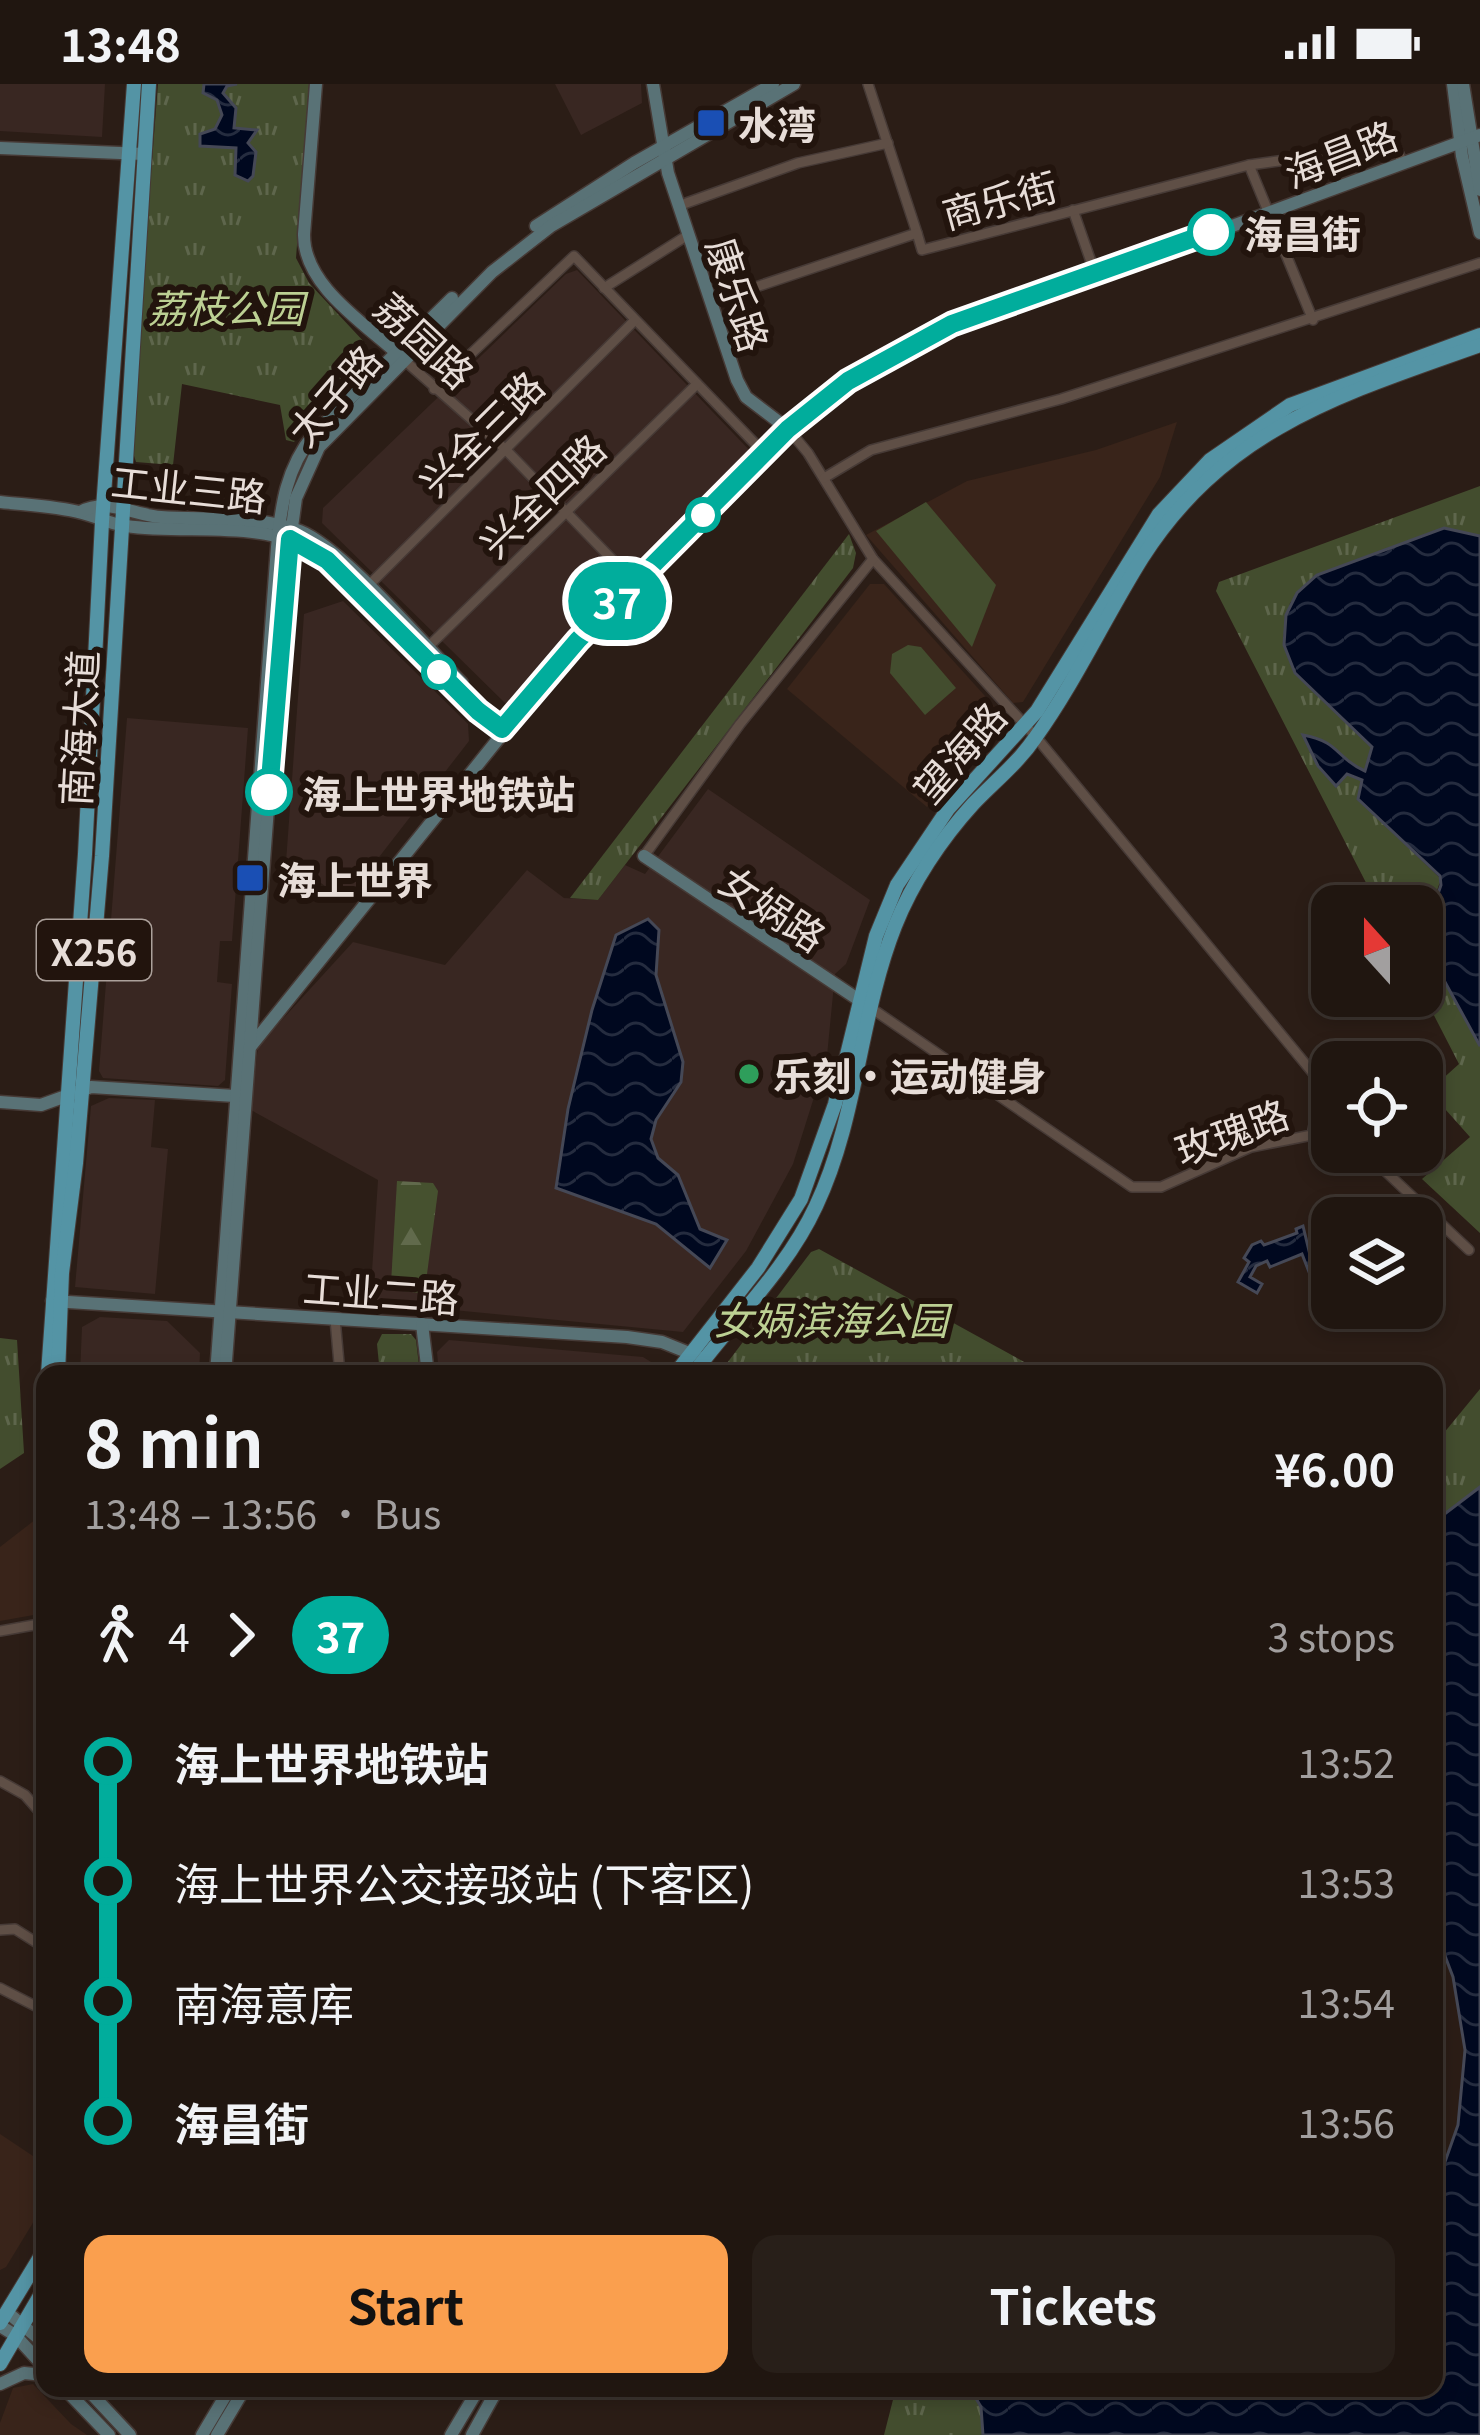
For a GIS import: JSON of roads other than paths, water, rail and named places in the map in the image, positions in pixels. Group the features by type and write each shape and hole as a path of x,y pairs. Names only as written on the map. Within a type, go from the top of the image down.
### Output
{"main road":[{"name":"南海大道","path":"49,1365 82,1088 102,856 124,507 137,154 134,84"},
{"name":"南海大道","path":"58,1365 55,1301 65,1096 85,854 102,522 137,154 149,84"},
{"name":"望海路","path":"1031,732 1133,551 1184,485 1210,460 1290,405 1480,335"},
{"name":"望海路","path":"687,1365 790,1235 864,1004 882,919 913,859 962,792 1031,732 1144,556 1188,497 1262,434 1325,401 1480,345"},
{"name":"望海路","path":"695,1365 697,1357"},
{"path":"2,2320 36,2264"},
{"path":"0,2364 36,2302"}],"street":[{"name":"荔园路","path":"316,84 304,250 320,280 505,449 635,583"},
{"name":"康乐路","path":"653,84 678,206 741,390 788,429"},
{"name":"太子路","path":"225,1365 235,1096 284,532 301,482 319,447 400,356 523,245 772,84"},
{"name":"太子路","path":"664,152 794,84"},
{"path":"868,84 917,233"},
{"path":"1453,84 1480,190"},
{"path":"1463,84 1480,233"},
{"name":"海昌路","path":"250,1046 578,640 788,429 848,381 952,324 1096,276 1470,137"},
{"path":"678,206 798,164 888,143"},
{"name":"商乐街","path":"711,302 917,233 922,250 1249,164 1395,145 1402,161"},
{"path":"0,148 137,154"},
{"path":"1249,164 1313,320"},
{"path":"1072,210 1096,276"},
{"path":"604,288 688,236"},
{"path":"434,389 574,256 764,453"},
{"path":"824,478 872,450 1061,399 1480,263"},
{"name":"兴全三路","path":"368,587 635,320"},
{"name":"兴全四路","path":"427,648 697,384"},
{"path":"788,429 873,559 1031,732"},
{"name":"工业三路","path":"0,502 80,512 122,525 284,532 327,560 478,711 502,729"},
{"name":"工业三路","path":"80,512 124,507 154,517 284,532 321,543 502,729"},
{"name":"太子路","path":"217,1365 254,1006 284,532"},
{"path":"644,856 740,724 873,559"},
{"name":"玫瑰路","path":"1031,732 1311,1071"},
{"name":"女娲路","path":"644,856 864,1004"},
{"path":"254,1006 262,1011 288,1002"},
{"name":"玫瑰路","path":"864,1004 1132,1187 1154,1189 1252,1147 1311,1136"},
{"path":"0,1102 41,1105 82,1088 235,1096"},
{"path":"1387,1173 1468,1250"},
{"name":"工业二路","path":"55,1301 646,1338 697,1357"},
{"path":"335,1318 339,1365"},
{"path":"422,1324 427,1365"},
{"path":"0,1631 36,1625"},
{"path":"0,1781 26,1795 36,1807"},
{"path":"0,1930 15,1929 36,1942"},
{"path":"1,1985 36,2006"},
{"path":"2,2320 36,2339"},
{"path":"19,2329 36,2356"},
{"path":"0,2384 36,2372"},
{"path":"73,2397 109,2435"},
{"path":"94,2397 130,2435"},
{"path":"202,2435 225,2397"},
{"path":"217,2435 239,2397"},
{"path":"452,2435 474,2397"},
{"path":"473,2435 493,2397"}],"water":[{"path":"204,84 237,84 227,86 223,93 236,108 234,128 257,130 248,143 256,152 248,181 235,175 236,148 200,146 200,134 215,129 222,115 217,100 203,93"},
{"path":"1444,528 1480,536 1480,1046 1443,978 1440,876 1358,799 1362,780 1347,774 1336,786 1318,766 1303,735 1331,746 1365,771 1372,747 1295,673 1284,645 1286,615 1297,593 1317,575"},
{"path":"648,919 659,930 656,975 683,1062 681,1082 656,1120 651,1139 658,1158 678,1175 700,1229 727,1240 710,1268 656,1224 556,1188 568,1109 616,935"},
{"path":"1303,1226 1311,1277 1302,1254 1270,1267 1267,1261 1256,1266 1250,1277 1262,1284 1257,1293 1238,1282 1252,1245 1297,1233"},
{"path":"1480,1487 1480,2435 983,2435 981,2407 975,2397 1443,2397 1443,2168 1458,2125 1465,2050 1453,1977 1443,1951 1443,1515"}],"place":[{"name":"水湾","path":"711,123"},
{"name":"海昌街","path":"1211,232"},
{"name":"海上世界地铁站","path":"269,792"},
{"name":"海上世界","path":"250,878"},
{"name":"乐刻·运动健身","path":"749,1074"}],"park label":[{"name":"荔枝公园","path":"226,306"},
{"name":"女娲滨海公园","path":"831,1318"}]}
